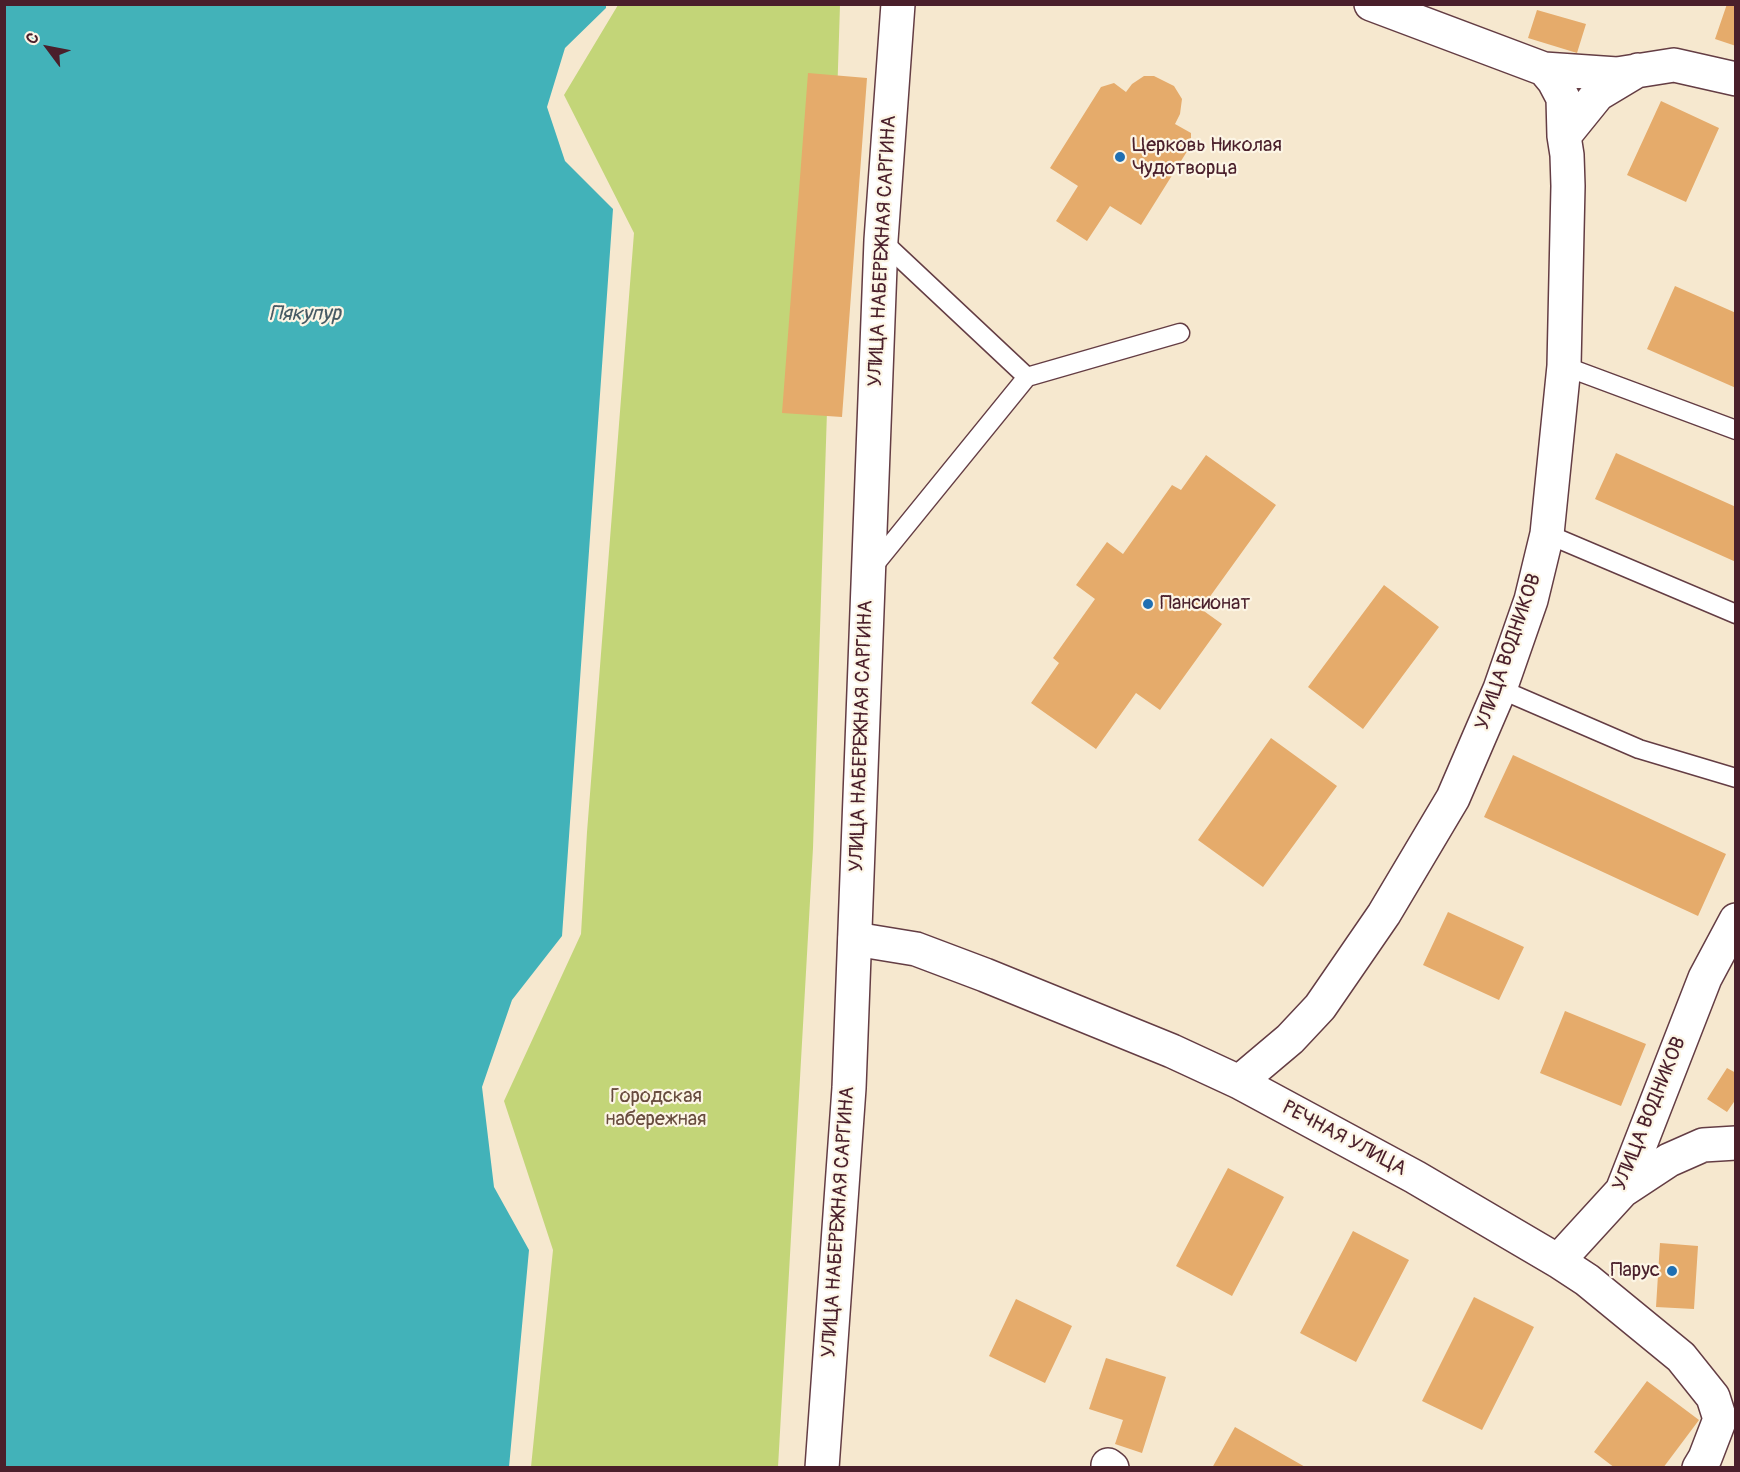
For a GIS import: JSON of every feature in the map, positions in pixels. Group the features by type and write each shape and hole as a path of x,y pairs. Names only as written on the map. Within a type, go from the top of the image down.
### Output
{"street":[{"name":"УЛИЦА НАБЕРЕЖНАЯ САРГИНА","path":"822,1467 849,1088 881,240 898,4"},
{"path":"1371,4 1544,69 1617,74 1674,65 1736,79"},
{"name":"УЛИЦА ВОДНИКОВ","path":"1239,1082 1290,1039 1320,1007 1384,914 1453,798 1500,689 1531,600 1547,534 1564,366 1567,155 1563,98 1544,69"},
{"path":"1564,136 1598,94 1638,70"},
{"name":"УЛИЦА ВОДНИКОВ","path":"1558,1261 1622,1191 1705,978 1736,920"},
{"name":"РЕЧНАЯ УЛИЦА","path":"855,939 916,949 1172,1051 1239,1082 1415,1177 1558,1261 1587,1280 1681,1357 1713,1397 1720,1419 1706,1458 1700,1467"},
{"path":"1622,1191 1669,1160 1703,1145 1736,1143"}],"lane":[{"path":"881,240 1027,376"},
{"path":"868,572 1027,376 1180,333"},
{"path":"1564,366 1736,430"},
{"path":"1547,534 1736,614"},
{"path":"1500,689 1639,749 1736,778"}],"green space":[{"name":"Городская набережная","path":"618,5 840,5 813,848 778,1467 531,1467 553,1250 504,1101 581,934 634,233 564,95"}],"water":[{"name":"Пякупур","path":"5,4 606,5 606,8 565,48 547,107 565,161 613,209 562,936 512,1000 482,1087 494,1187 529,1250 509,1467 5,1467"}],"building":[{"path":"1727,4 1736,4 1736,46 1715,39"},
{"path":"1537,10 1586,24 1577,53 1528,38"},
{"path":"808,73 867,78 842,417 782,413"},
{"name":"Церковь Николая Чудотворца","path":"1144,76 1154,76 1174,86 1182,99 1180,114 1175,124 1191,133 1191,145 1141,225 1110,206 1087,241 1056,221 1078,186 1050,168 1101,87 1114,83 1126,92 1132,84"},
{"path":"1661,101 1719,128 1686,202 1627,175"},
{"path":"1675,286 1736,313 1736,388 1647,349"},
{"path":"1616,453 1736,507 1736,562 1595,499"},
{"name":"Пансионат","path":"1206,455 1276,505 1201,609 1222,624 1160,710 1136,693 1096,749 1031,703 1059,663 1053,658 1095,599 1076,585 1107,542 1123,554 1172,485 1181,490"},
{"path":"1384,585 1439,627 1363,729 1308,687"},
{"path":"1271,738 1337,786 1263,887 1198,840"},
{"path":"1513,755 1726,854 1698,916 1484,817"},
{"path":"1448,912 1524,947 1499,1000 1423,965"},
{"path":"1565,1011 1646,1044 1621,1106 1540,1073"},
{"path":"1727,1068 1736,1073 1736,1099 1727,1112 1707,1099"},
{"path":"1228,1168 1284,1197 1232,1296 1176,1266"},
{"path":"1353,1231 1409,1260 1356,1362 1300,1333"},
{"path":"1660,1243 1698,1246 1694,1309 1656,1307"},
{"path":"1474,1297 1534,1327 1482,1430 1422,1401"},
{"path":"1016,1299 1072,1326 1045,1383 989,1356"},
{"path":"1106,1358 1166,1377 1142,1453 1115,1444 1123,1420 1089,1409"},
{"path":"1647,1381 1699,1420 1663,1468 1615,1468 1594,1452"},
{"path":"1235,1427 1307,1468 1212,1468"}],"place":[{"name":"Церковь Николая Чудотворца","path":"1120,157"},
{"name":"Пансионат","path":"1148,604"},
{"name":"Парус","path":"1672,1271"}]}
